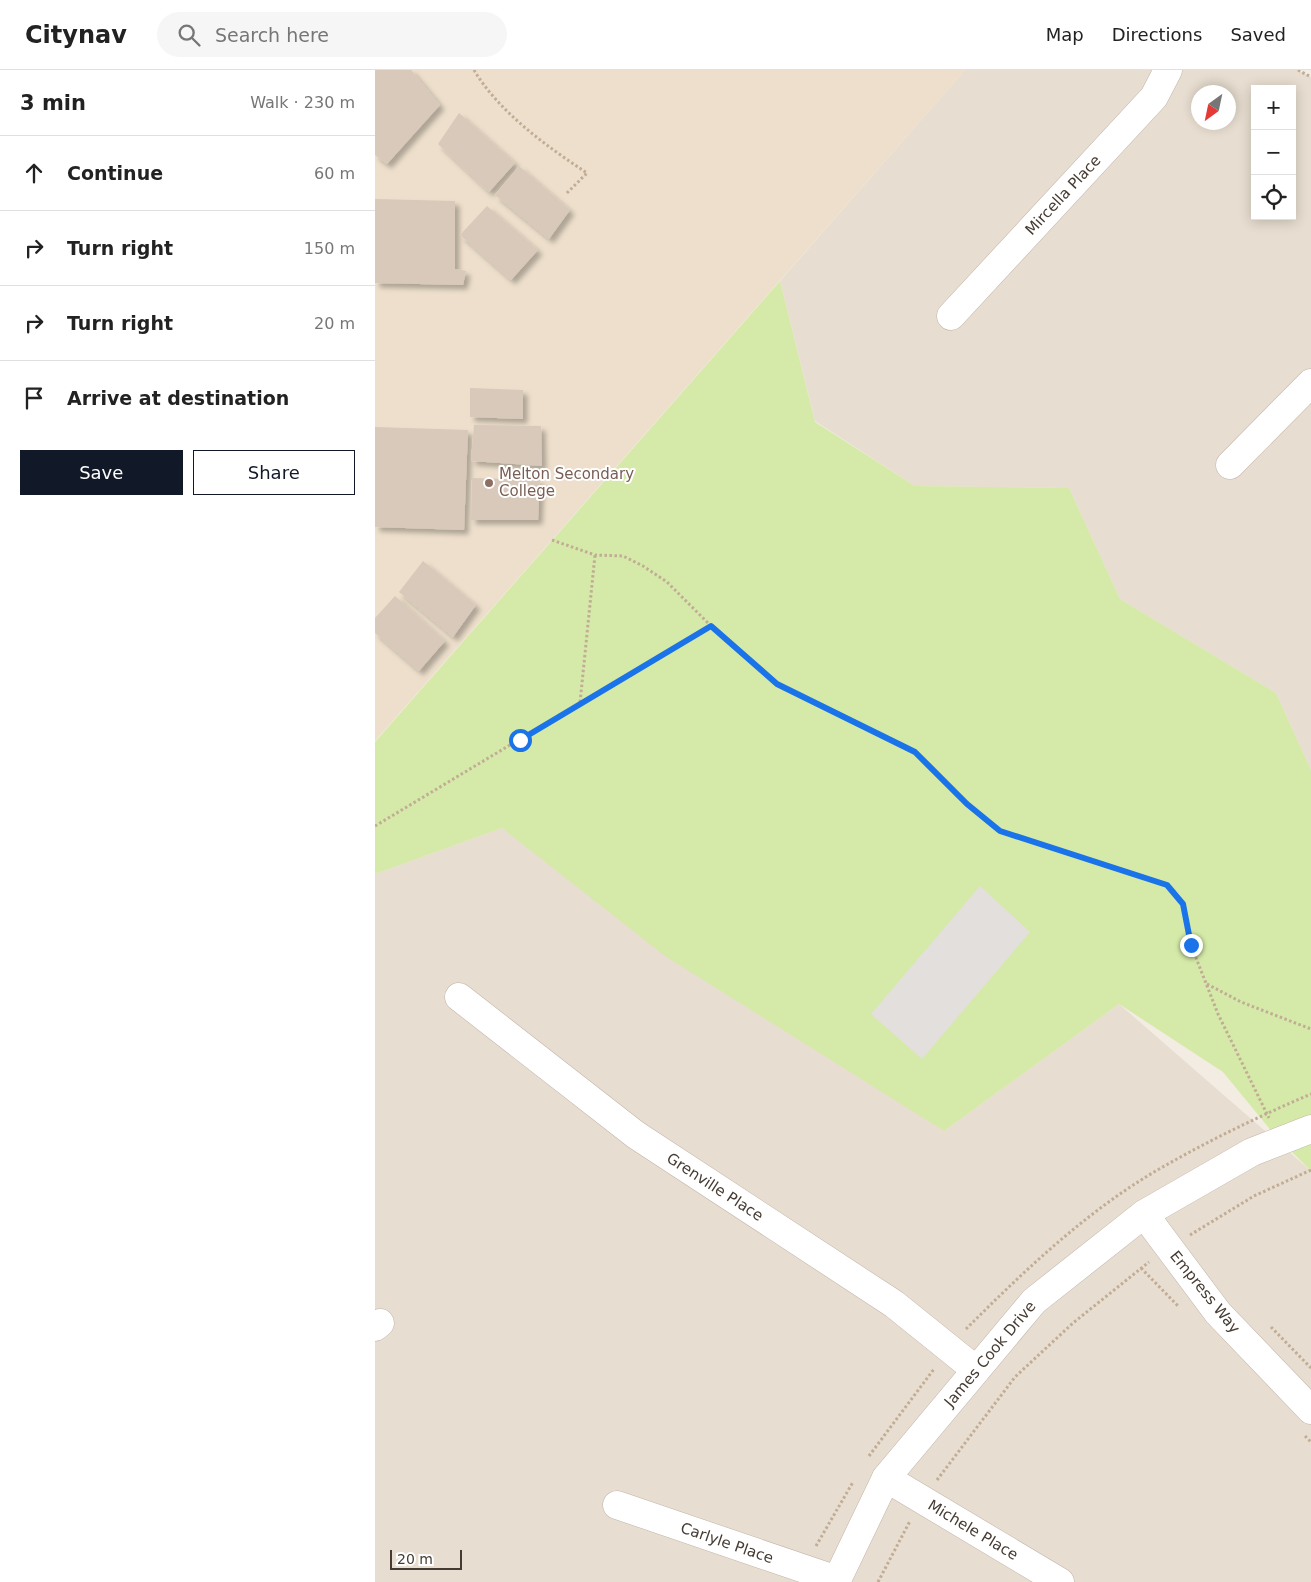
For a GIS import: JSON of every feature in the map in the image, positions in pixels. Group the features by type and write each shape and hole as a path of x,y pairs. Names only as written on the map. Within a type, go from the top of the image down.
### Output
{"street":[{"name":"Mircella Place","path":"951,316 1154,97 1168,70"},
{"path":"1230,465 1311,383"},
{"name":"Grenville Place","path":"459,997 635,1135 894,1304 976,1370"},
{"name":"James Cook Drive","path":"836,1581 887,1478 1034,1301 1144,1214 1252,1152 1311,1130"},
{"name":"Empress Way","path":"1144,1214 1218,1313 1311,1410"},
{"name":"Michele Place","path":"887,1478 1060,1582"},
{"name":"Carlyle Place","path":"617,1505 836,1581"}],"path":[{"path":"474,70 508,111 566,159 587,173 566,194"},
{"path":"1298,70 1311,77"},
{"path":"552,540 595,555 623,556 643,566 667,582 711,626 777,684 915,752 967,804 1000,831 1167,885 1183,904 1191,945 1218,1014 1281,1141"},
{"path":"580,703 595,555"},
{"path":"375,826 711,626"},
{"path":"1207,984 1241,1002 1311,1028"},
{"path":"878,1582 902,1534 924,1500 945,1469 1015,1377 1073,1323 1141,1268 1254,1196 1311,1170"},
{"path":"1194,1233 1199,1240"},
{"path":"1267,1324 1311,1368"}],"shaded area":[{"name":"Melton Secondary College","path":"375,70 965,70 375,741"},
{"path":"965,70 1298,70 1311,77 1311,770 1276,693 1120,599 1069,488 915,486 815,421 780,281"},
{"path":"502,828 944,1131 1119,1004 1311,1171 1311,1582 375,1582 375,874"},
{"path":"980,886 1030,932 922,1059 871,1014"}],"green space":[{"path":"780,281 815,422 915,486 1069,488 1120,599 1276,693 1311,770 1311,1171 1273,1133 1223,1072 1119,1004 944,1131 665,956 502,828 375,874 375,742"}],"building":[{"path":"375,70 411,70 440,105 387,164 375,155"},
{"path":"459,113 515,163 489,192 438,144"},
{"path":"519,166 570,210 549,239 495,195"},
{"path":"375,199 455,201 455,269 466,271 463,285 375,283"},
{"path":"487,206 538,250 511,280 460,235"},
{"path":"470,388 523,390 523,419 470,417"},
{"path":"474,425 541,426 542,466 471,461"},
{"path":"375,427 468,430 464,530 375,527"},
{"path":"472,478 540,480 538,520 471,520"},
{"path":"423,561 476,605 453,637 399,592"},
{"path":"395,596 445,641 419,671 375,633 375,618"}],"place":[{"name":"Melton Secondary College","path":"489,483"}],"route":[{"path":"520,740 711,626 777,684 915,752 967,804 1000,831 1034,840 1167,885 1183,904 1191,945"}]}
